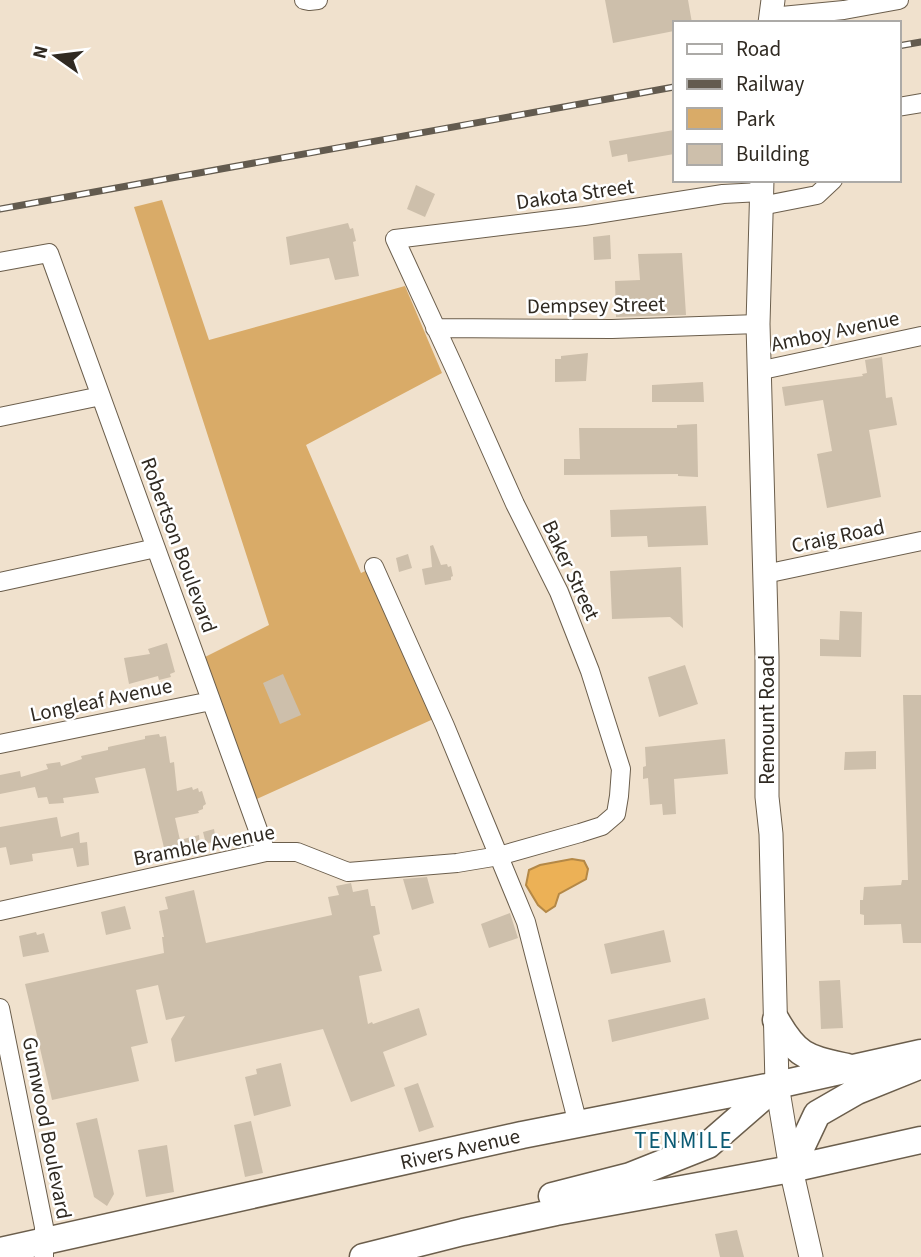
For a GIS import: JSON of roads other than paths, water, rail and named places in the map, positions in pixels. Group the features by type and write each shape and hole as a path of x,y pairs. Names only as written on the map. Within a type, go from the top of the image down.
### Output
{"main road":[{"name":"Remount Road","path":"761,193 758,371 765,574 767,797 771,834 777,1085 791,1169 811,1257"},
{"path":"776,1020 787,1039 797,1049 815,1060 852,1068"},
{"name":"Rivers Avenue","path":"0,1251 44,1249 578,1124 777,1085 921,1053"},
{"path":"791,1169 817,1114 857,1091 921,1065"},
{"path":"463,1232 549,1197 630,1177 708,1145 777,1085"},
{"path":"363,1257 463,1232 791,1169 921,1140"}],"street":[{"path":"304,0 318,0"},
{"path":"771,13 844,10 899,0"},
{"path":"900,107 921,103"},
{"name":"Dakota Street","path":"395,239 599,214 723,194 817,195 831,182"},
{"name":"Baker Street","path":"395,239 514,504 559,592 598,694 621,769 616,814 602,826 499,856"},
{"name":"Robertson Boulevard","path":"0,262 50,253 266,852"},
{"name":"Dempsey Street","path":"435,328 612,329 758,324"},
{"name":"Amboy Avenue","path":"758,371 921,336"},
{"path":"0,417 101,396"},
{"name":"Craig Road","path":"765,574 921,541"},
{"path":"0,582 156,548"},
{"path":"373,567 445,726 526,922 578,1124"},
{"name":"Longleaf Avenue","path":"0,744 211,701"},
{"name":"Bramble Avenue","path":"0,911 266,852 297,852 348,872 457,863 499,856"},
{"name":"Gumwood Boulevard","path":"0,1008 44,1227 44,1249"}],"railway":[{"path":"900,46 921,42"},
{"path":"0,209 673,87"}],"district":[{"name":"TENMILE","path":"684,1140"}]}
